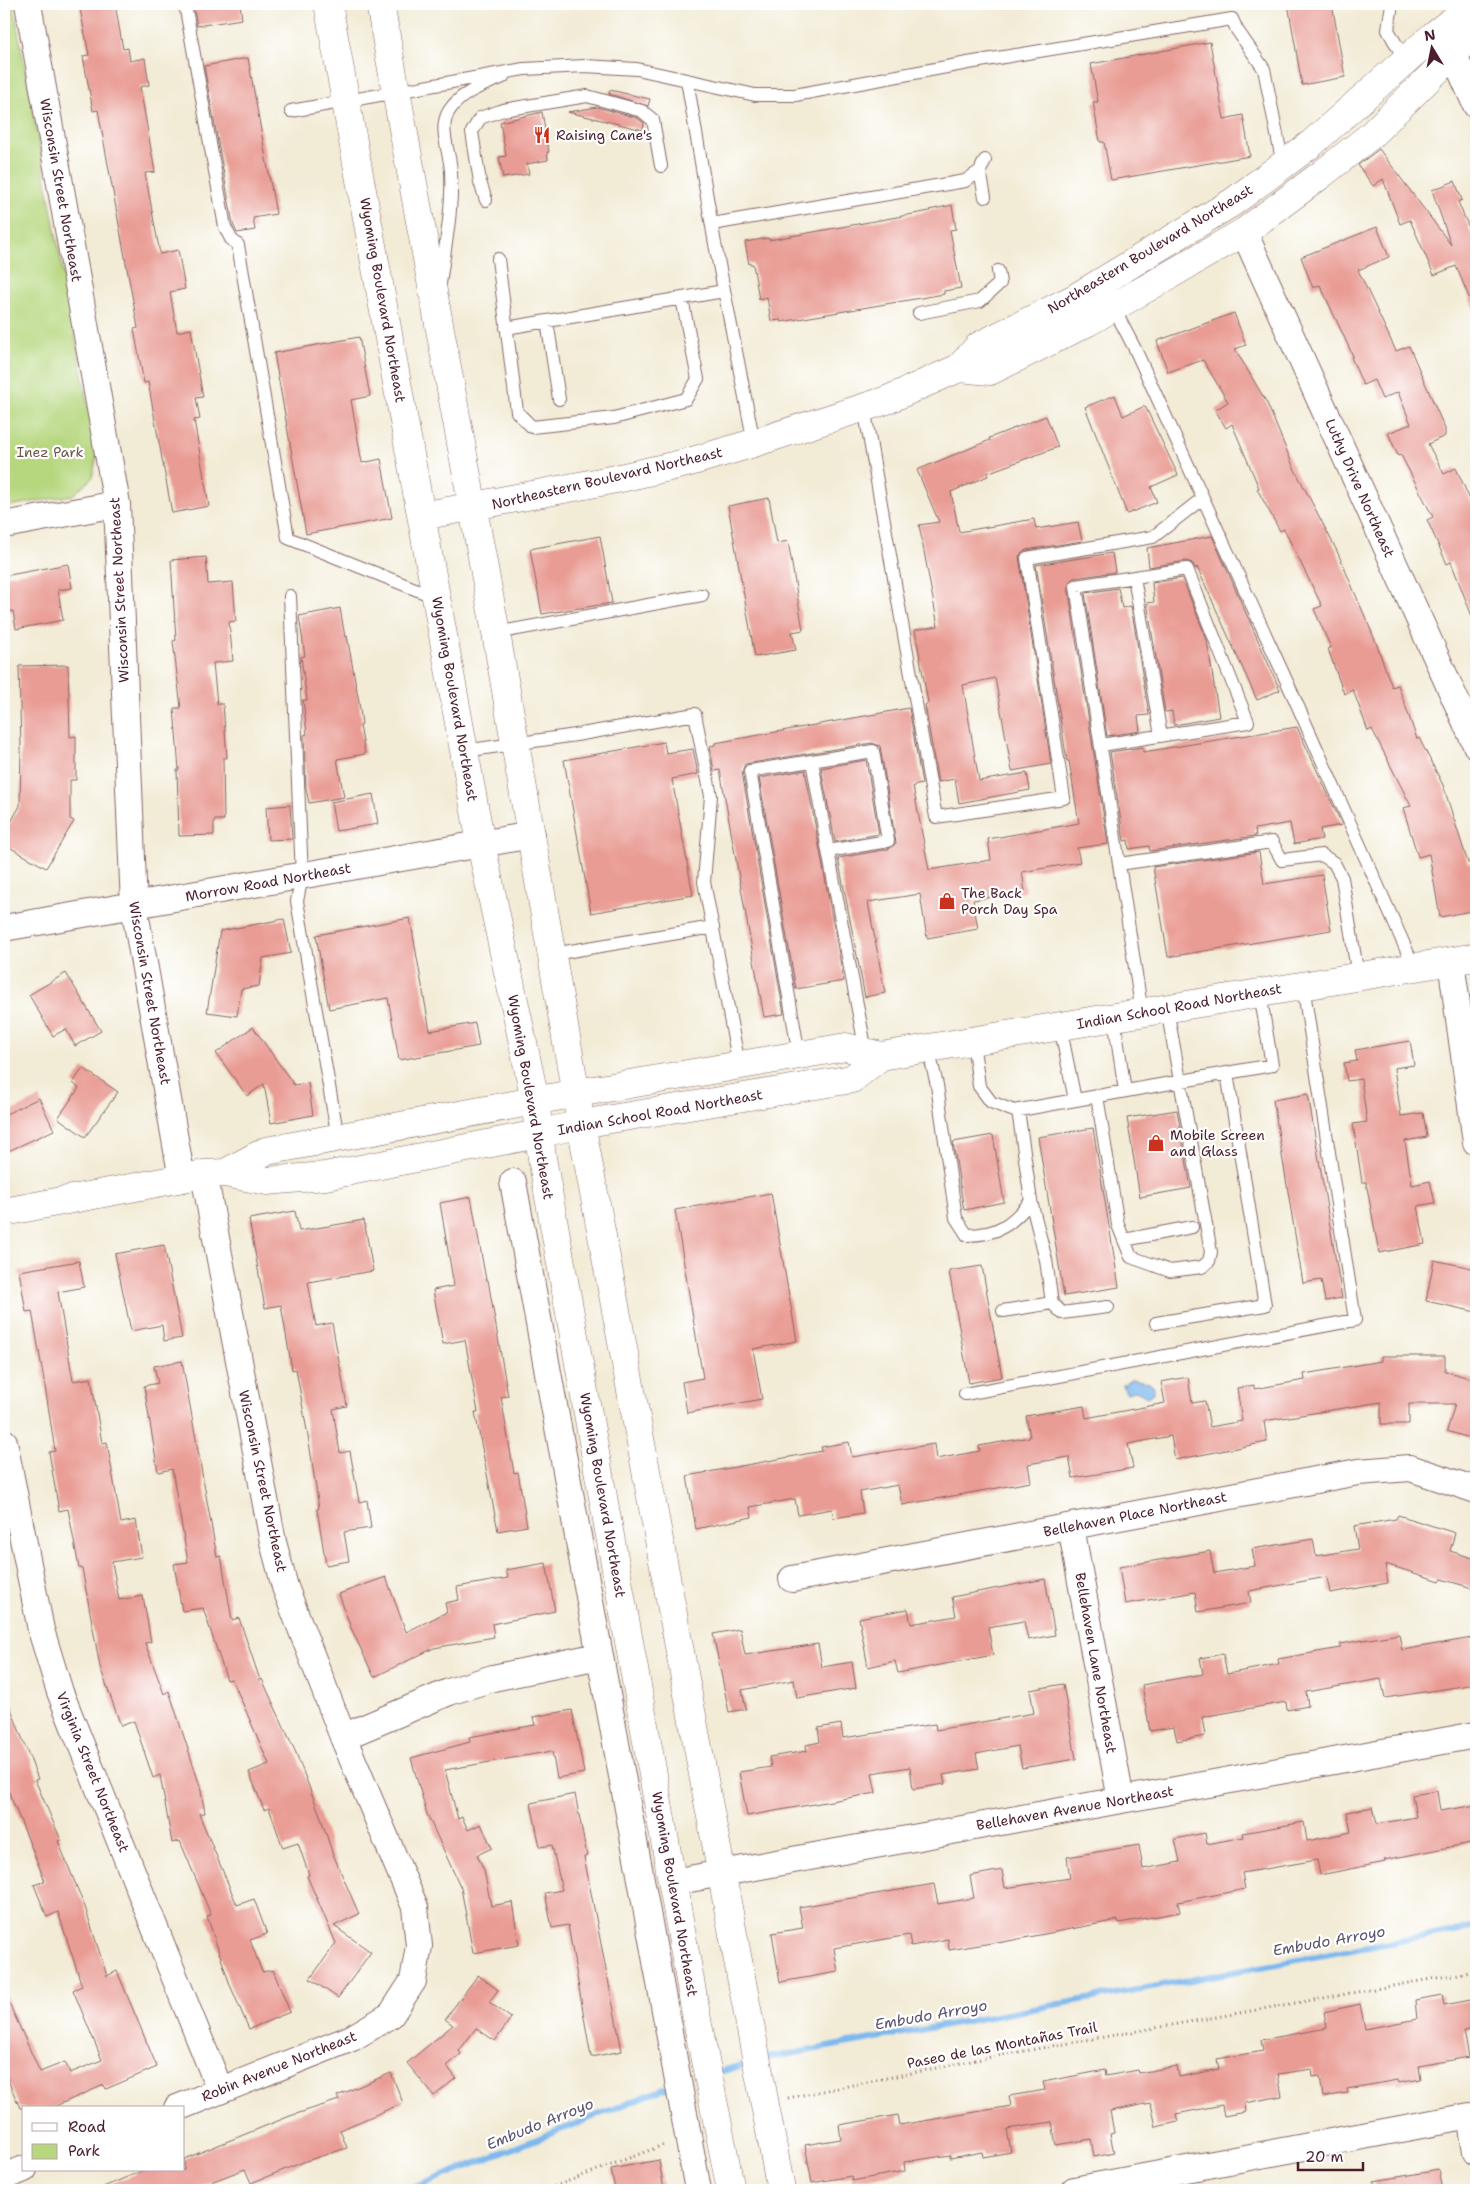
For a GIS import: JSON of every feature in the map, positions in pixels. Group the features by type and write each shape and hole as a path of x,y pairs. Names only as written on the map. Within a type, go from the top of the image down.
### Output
{"main road":[{"name":"Wyoming Boulevard Northeast","path":"328,4 481,844 535,1100 538,1134 698,2025 730,2190"},
{"path":"380,4 496,633 577,1092 581,1124 781,2190"},
{"name":"Northeastern Boulevard Northeast","path":"422,516 680,464 754,443 887,400 959,368 979,346 1075,298 1233,202 1311,144 1405,60 1474,4"},
{"name":"Northeastern Boulevard Northeast","path":"959,368 990,371 1088,322 1244,232 1370,136 1476,32"},
{"path":"1322,174 1333,149 1387,99 1401,83 1405,60"},
{"path":"1116,305 1134,280 1263,200 1277,188 1282,165"},
{"name":"Indian School Road Northeast","path":"4,1212 204,1175 266,1151 577,1092 846,1047 873,1054 928,1048 1464,959"},
{"name":"Indian School Road Northeast","path":"204,1175 267,1181 325,1176 581,1124 852,1079 873,1054"}],"street":[{"name":"Wisconsin Street Northeast","path":"28,4 117,504 134,906 204,1175 273,1542 285,1587 343,1737 415,1907 418,1946"},
{"path":"1454,55 1476,105"},
{"name":"Luthy Drive Northeast","path":"1244,232 1476,745"},
{"path":"4,524 117,504"},
{"name":"Morrow Road Northeast","path":"4,928 532,835"},
{"path":"1464,959 1476,1142"},
{"path":"513,1182 698,2190"},
{"name":"Virginia Street Northeast","path":"4,1442 41,1630 60,1692 220,2090"},
{"name":"Bellehaven Place Northeast","path":"792,1579 1358,1472 1410,1468 1476,1490"},
{"name":"Bellehaven Lane Northeast","path":"1071,1526 1121,1800"},
{"path":"343,1737 449,1692 493,1678 600,1656"},
{"name":"Bellehaven Avenue Northeast","path":"673,1882 1476,1735"},
{"name":"Robin Avenue Northeast","path":"182,2106 352,2038 391,2015 413,1981 418,1946"},
{"path":"1074,2190 1470,2116 1476,2152"},
{"path":"4,2177 22,2170"}],"lane":[{"path":"185,4 225,227 231,239 238,244 288,538 437,598"},
{"path":"1392,4 1388,30 1405,60"},
{"path":"291,110 524,69 585,66 637,69 755,95 795,95 968,63 1232,19 1264,69 1282,165"},
{"path":"437,311 450,212 451,169 444,129 449,111 469,92 524,69"},
{"path":"687,80 724,291 754,443"},
{"path":"486,200 480,182 472,132 480,118 503,110 586,96 642,111 653,120 661,166"},
{"path":"712,224 965,181 983,165 985,197"},
{"path":"498,259 517,412 532,427 614,418 686,399 698,379 682,299"},
{"path":"919,313 980,302 1000,283 998,271"},
{"path":"506,328 724,291"},
{"path":"1116,305 1396,922 1414,967"},
{"path":"547,321 559,400"},
{"path":"864,407 936,817 1064,798 1027,558 1153,537 1203,498"},
{"path":"1097,1096 1118,1226 1131,1257 1170,1271 1202,1267 1209,1261 1210,1252 1182,1081 1154,1011 1119,864 1076,586 1187,569 1248,722 1101,745"},
{"path":"1134,577 1161,736"},
{"path":"496,633 702,595"},
{"path":"290,596 302,876 297,901 338,1138"},
{"path":"464,751 576,735 695,714 711,796 704,882 739,1065"},
{"path":"799,1055 750,771 873,750 888,841 828,851"},
{"path":"812,761 828,851 873,1054"},
{"path":"1119,864 1272,842 1282,860 1322,855 1334,862 1342,878 1358,976"},
{"path":"552,954 713,927"},
{"path":"965,1394 1355,1320 1303,985"},
{"path":"973,1041 979,1086 991,1102 1018,1110 1272,1065 1260,993"},
{"path":"1114,1018 1125,1091"},
{"path":"1060,1026 1075,1100"},
{"path":"928,1048 937,1085 956,1218 967,1235 986,1235 1010,1224 1032,1201"},
{"path":"1156,1323 1265,1305 1227,1072"},
{"path":"1018,1110 1032,1201 1046,1260 1052,1303 1062,1313 1108,1307"},
{"path":"1124,1240 1192,1227"},
{"path":"1003,1310 1052,1303"}],"path":[{"name":"Paseo de las Montañas Trail","path":"763,2098 788,2098 992,2057 1476,1971"},
{"path":"545,2190 687,2127"}],"green space":[{"name":"Inez Park","path":"4,4 13,4 97,455 92,478 73,495 4,507"}],"water":[{"path":"1132,1379 1148,1382 1154,1387 1154,1393 1147,1397 1136,1391 1126,1393 1123,1385"}],"building":[{"path":"79,4 115,4 123,49 128,48 130,61 145,58 149,85 140,87 155,172 145,173 160,254 178,250 185,289 170,292 177,332 191,329 203,397 196,398 200,419 194,420 209,506 172,513 148,382 144,383 134,329 138,328 98,110 93,111 83,56 89,55"},
{"path":"193,4 240,4 242,19 197,26"},
{"path":"1288,4 1332,4 1345,77 1302,85"},
{"path":"1210,42 1224,119 1243,115 1250,156 1111,180 1104,142 1100,142 1093,102 1098,102 1091,64"},
{"path":"248,58 276,214 253,218 255,230 237,233 233,224 204,66"},
{"path":"610,90 650,99 648,106 609,94"},
{"path":"597,107 638,118 644,123 643,130 568,112"},
{"name":"Raising Cane's","path":"542,112 549,152 547,152 548,160 527,164 529,174 503,178 499,157 506,156 500,122"},
{"path":"1379,149 1451,245 1432,190 1455,181 1462,200 1458,202 1476,244 1476,314 1456,266 1434,275 1410,220 1400,224 1383,179 1373,186 1358,165"},
{"path":"952,205 956,229 950,230 961,288 944,291 944,294 781,322 781,320 771,321 767,297 759,299 753,264 749,264 745,242 768,238 769,240 930,211"},
{"path":"1377,227 1389,257 1358,270 1396,351 1409,346 1445,429 1445,436 1428,444 1444,474 1456,468 1476,513 1476,624 1451,562 1447,564 1427,520 1433,517 1401,455 1398,456 1388,433 1411,424 1398,392 1382,399 1374,380 1363,385 1351,357 1353,356 1320,285 1313,288 1301,257"},
{"path":"1234,313 1246,345 1235,349 1267,403 1293,466 1337,551 1375,640 1392,687 1398,685 1417,739 1419,738 1443,785 1468,863 1473,862 1476,882 1476,910 1440,917 1429,854 1418,857 1403,808 1411,806 1372,729 1368,731 1353,690 1344,694 1328,649 1331,648 1314,609 1322,606 1284,529 1280,531 1257,489 1259,488 1232,424 1226,428 1215,410 1228,402 1203,360 1168,372 1157,341"},
{"path":"359,337 370,396 351,400 362,463 381,459 392,518 306,534 274,353"},
{"path":"1115,395 1123,416 1145,406 1178,475 1151,487 1157,502 1127,514 1085,407"},
{"path":"1046,416 1058,447 987,473 988,476 951,492 959,532 1034,519 1036,529 1078,522 1082,541 1026,550 1019,556 1051,764 1012,771 995,678 963,685 979,781 1027,773 1030,790 959,803 955,779 938,782 925,705 928,703 915,630 938,626 919,525 939,522 917,470 990,440 989,438"},
{"path":"769,498 777,543 788,541 803,630 792,632 796,650 755,657 728,506"},
{"path":"600,536 612,603 542,614 530,549"},
{"path":"1212,536 1280,690 1257,700 1197,567 1196,569 1192,563 1186,561 1149,567 1147,548"},
{"path":"1112,553 1115,572 1074,578 1068,587 1108,844 1077,848 1080,862 1022,872 1025,892 973,900 978,929 927,938 920,894 868,902 885,993 865,997 838,858 889,849 896,843 880,746 872,743 745,764 742,772 784,1014 764,1017 720,770 714,771 710,746 715,745 715,743 909,708 922,784 913,786 929,870 991,860 988,839 1079,823 1069,761 1067,761 1036,565"},
{"path":"206,557 208,584 233,582 236,621 229,622 233,661 213,663 217,704 223,704 227,758 223,758 224,820 214,820 214,835 179,836 177,770 179,770 174,708 181,708 173,641 176,640 171,560"},
{"path":"68,564 72,588 58,590 63,620 16,629 13,611 4,612 4,576"},
{"path":"1182,578 1207,640 1219,717 1174,725 1172,711 1165,712 1147,603 1154,602 1152,583"},
{"path":"1118,588 1122,608 1131,606 1149,715 1138,716 1140,731 1107,736 1085,593"},
{"path":"340,608 359,702 362,724 360,725 365,754 337,759 344,797 309,803 306,788 304,735 307,734 303,700 307,700 301,657 305,656 299,616"},
{"path":"68,665 70,737 76,736 76,780 70,780 70,819 74,821 46,868 4,844 4,834 20,806 19,666"},
{"path":"1297,727 1342,825 1320,829 1322,839 1294,844 1290,823 1255,829 1256,836 1150,851 1149,846 1129,849 1128,840 1124,841 1110,752 1143,747 1143,752"},
{"path":"664,742 666,753 693,749 698,774 672,779 693,895 591,913 564,760"},
{"path":"866,760 879,834 835,842 821,768"},
{"path":"805,770 844,981 796,989 759,778"},
{"path":"373,794 378,824 336,831 331,802"},
{"path":"290,805 292,839 268,840 266,807"},
{"path":"1259,852 1264,884 1322,875 1331,930 1168,957 1153,867"},
{"path":"410,918 430,1031 475,1023 479,1046 399,1060 388,998 329,1009 316,935"},
{"path":"284,919 291,953 263,958 259,986 241,989 237,1016 207,1012 220,931"},
{"path":"66,973 101,1031 75,1046 66,1029 53,1036 29,995"},
{"path":"253,1027 294,1085 308,1083 313,1115 271,1123 264,1084 247,1096 216,1053"},
{"path":"1410,1041 1414,1065 1394,1068 1401,1116 1423,1113 1427,1137 1405,1141 1412,1185 1430,1181 1435,1203 1418,1206 1425,1244 1379,1253 1366,1182 1362,1182 1353,1124 1367,1122 1361,1079 1347,1081 1344,1063 1357,1061 1355,1050"},
{"path":"83,1068 118,1092 85,1137 58,1118 79,1088 73,1083"},
{"path":"1308,1094 1342,1298 1325,1301 1321,1280 1303,1283 1273,1100"},
{"path":"39,1098 54,1130 4,1153 4,1115"},
{"path":"1177,1110 1191,1188 1140,1197 1127,1118"},
{"path":"1093,1128 1119,1287 1064,1296 1038,1137"},
{"path":"993,1135 1004,1202 964,1210 953,1142"},
{"path":"771,1193 797,1341 753,1349 762,1399 687,1413 682,1382 703,1378 675,1210"},
{"path":"471,1197 486,1280 488,1280 508,1396 501,1397 514,1473 518,1472 527,1526 498,1531 475,1412 478,1412 465,1340 443,1344 433,1290 454,1286 440,1203"},
{"path":"295,1211 299,1231 364,1220 373,1271 308,1282 316,1326 332,1323 347,1406 333,1409 340,1453 350,1451 359,1502 367,1500 371,1528 344,1532 349,1561 326,1565 309,1442 296,1369 292,1370 281,1305 265,1308 249,1219"},
{"path":"164,1245 182,1338 164,1341 162,1325 131,1331 115,1254"},
{"path":"1434,1260 1476,1269 1476,1312 1426,1301"},
{"path":"79,1261 84,1287 58,1292 73,1381 91,1378 102,1443 107,1442 121,1523 136,1520 142,1557 112,1562 119,1600 143,1596 151,1642 145,1643 164,1694 169,1691 200,1786 205,1813 199,1814 237,1905 254,1899 267,1934 250,1940 262,1972 273,1970 290,2012 249,2029 230,1985 207,1916 211,1915 180,1841 172,1843 160,1775 153,1778 134,1721 121,1726 100,1667 82,1568 79,1568 68,1509 59,1511 49,1452 55,1451 45,1386 32,1311 26,1312 19,1271"},
{"path":"982,1266 1002,1377 969,1383 949,1271"},
{"path":"1381,1356 1445,1356 1445,1371 1476,1380 1476,1440 1447,1431 1455,1404 1409,1404 1409,1424 1381,1424 1381,1402 1264,1421 1267,1442 1175,1460 1171,1436 1128,1444 1133,1468 1073,1478 1069,1457 1028,1464 1031,1482 902,1505 898,1485 860,1492 863,1513 834,1518 832,1509 798,1515 795,1499 750,1507 752,1517 696,1529 687,1476 822,1451 821,1447 849,1442 852,1457 934,1444 936,1459 980,1451 979,1446 1030,1437 1026,1416 1084,1406 1086,1418 1165,1403 1161,1382 1188,1377 1192,1403 1205,1401 1210,1427 1242,1421 1237,1388 1254,1385 1254,1389 1305,1380 1304,1374 1381,1361"},
{"path":"182,1361 217,1557 221,1556 232,1620 239,1618 260,1680 262,1679 296,1753 332,1852 359,1914 334,1926 371,1952 338,1998 310,1979 336,1943 307,1876 309,1875 298,1843 283,1848 269,1808 264,1810 249,1772 269,1764 232,1679 227,1680 203,1608 182,1611 174,1564 188,1562 172,1469 158,1472 144,1386 158,1383 154,1366"},
{"path":"1398,1515 1455,1533 1450,1551 1476,1559 1476,1589 1441,1579 1440,1581 1385,1564 1388,1583 1330,1593 1327,1577 1249,1591 1251,1603 1198,1612 1195,1592 1125,1604 1119,1567 1210,1551 1214,1573 1255,1566 1252,1549 1313,1539 1316,1556 1358,1549 1354,1526 1396,1519"},
{"path":"546,1563 555,1611 492,1624 494,1637 434,1648 374,1677 351,1628 339,1594 386,1577 406,1632 447,1612 445,1603 459,1600 457,1587 508,1578 506,1570"},
{"path":"1045,1579 1055,1635 1028,1640 1024,1621 988,1627 993,1655 898,1673 895,1661 868,1667 859,1618 908,1609 911,1624 956,1616 952,1597"},
{"path":"740,1629 745,1655 818,1644 822,1667 852,1662 856,1688 797,1698 794,1680 742,1690 746,1709 729,1712 713,1634"},
{"path":"1399,1634 1402,1650 1472,1638 1476,1662 1476,1684 1385,1698 1381,1679 1306,1692 1308,1706 1287,1710 1286,1702 1202,1717 1205,1736 1177,1741 1174,1727 1150,1731 1142,1685 1203,1674 1200,1658 1223,1654 1227,1674 1279,1664 1278,1659 1340,1648 1340,1644"},
{"path":"1063,1684 1076,1759 1022,1768 1018,1746 976,1754 979,1769 943,1775 945,1784 913,1789 910,1767 872,1773 876,1793 747,1816 739,1772 771,1767 769,1757 807,1751 806,1745 820,1742 818,1728 841,1724 843,1738 935,1724 936,1730 1034,1713 1030,1690"},
{"path":"6,1696 38,1779 35,1780 61,1840 58,1841 85,1907 107,1976 117,1971 157,2067 106,2089 104,2085 56,2106 22,2106 20,2108 4,2068 4,1992 40,2072 65,2062 70,2073 102,2060 73,1990 82,1986 58,1912 47,1917 34,1885 45,1881 8,1790 4,1792 4,1697"},
{"path":"572,1710 584,1773 557,1778 552,1751 445,1770 458,1819 462,1817 468,1830 481,1824 492,1848 477,1855 484,1870 491,1906 512,1902 519,1945 473,1953 461,1888 427,1814 411,1758 470,1742 469,1737 535,1725 533,1717"},
{"path":"1437,1791 1440,1811 1476,1805 1476,1842 1320,1875 1317,1860 1242,1873 1245,1889 1178,1902 1180,1912 1119,1923 1118,1920 998,1943 949,1950 948,1939 911,1946 909,1935 834,1948 838,1972 780,1982 772,1933 803,1928 799,1907 934,1884 938,1904 974,1898 970,1876 1002,1870 1005,1888 1070,1878 1067,1857 1139,1845 1143,1869 1180,1862 1175,1839 1205,1833 1207,1844 1244,1837 1243,1833 1304,1822 1307,1841 1351,1832 1347,1812 1373,1807 1377,1824 1416,1817 1412,1795"},
{"path":"575,1794 587,1856 584,1857 622,2051 591,2057 568,1925 552,1928 545,1893 562,1890 552,1845 540,1847 531,1803"},
{"path":"478,1975 498,1990 489,2002 511,2018 495,2041 476,2028 459,2051 461,2054 447,2066 456,2078 434,2096 407,2063 453,2025 445,2019"},
{"path":"1442,1995 1444,2005 1476,1999 1476,2028 1464,2031 1469,2057 1419,2066 1421,2079 1398,2083 1397,2080 1347,2089 1348,2093 1323,2097 1320,2076 1313,2077 1312,2069 1278,2074 1282,2096 1245,2103 1246,2112 1224,2116 1222,2105 1176,2114 1178,2122 1156,2127 1151,2103 1110,2111 1114,2133 1110,2134 1114,2153 1094,2157 1091,2139 1056,2145 1052,2122 1007,2129 1011,2152 983,2157 982,2152 950,2158 950,2155 904,2162 905,2171 852,2181 851,2176 812,2183 805,2145 841,2139 839,2125 898,2115 900,2125 1011,2106 1009,2096 1045,2090 1043,2082 1105,2070 1106,2076 1138,2070 1139,2073 1177,2066 1179,2077 1219,2069 1217,2059 1263,2051 1261,2040 1327,2028 1324,2012 1360,2004 1365,2029 1417,2019 1415,2000"},
{"path":"391,2073 403,2103 340,2130 347,2148 306,2161 251,2183 245,2169 190,2190 96,2190 139,2172 185,2172 185,2159 290,2116 339,2100 337,2096"},
{"path":"659,2160 664,2190 615,2190 611,2169"},
{"path":"1439,2170 1443,2190 1375,2190 1374,2181"}],"waterway":[{"name":"Embudo Arroyo","path":"763,2059 1476,1927"},
{"name":"Embudo Arroyo","path":"715,2073 751,2063"},
{"name":"Embudo Arroyo","path":"408,2190 674,2085"}],"place":[{"name":"Raising Cane's","path":"542,135"},
{"name":"The Back Porch Day Spa","path":"947,901"},
{"name":"Mobile Screen and Glass","path":"1156,1143"}]}
